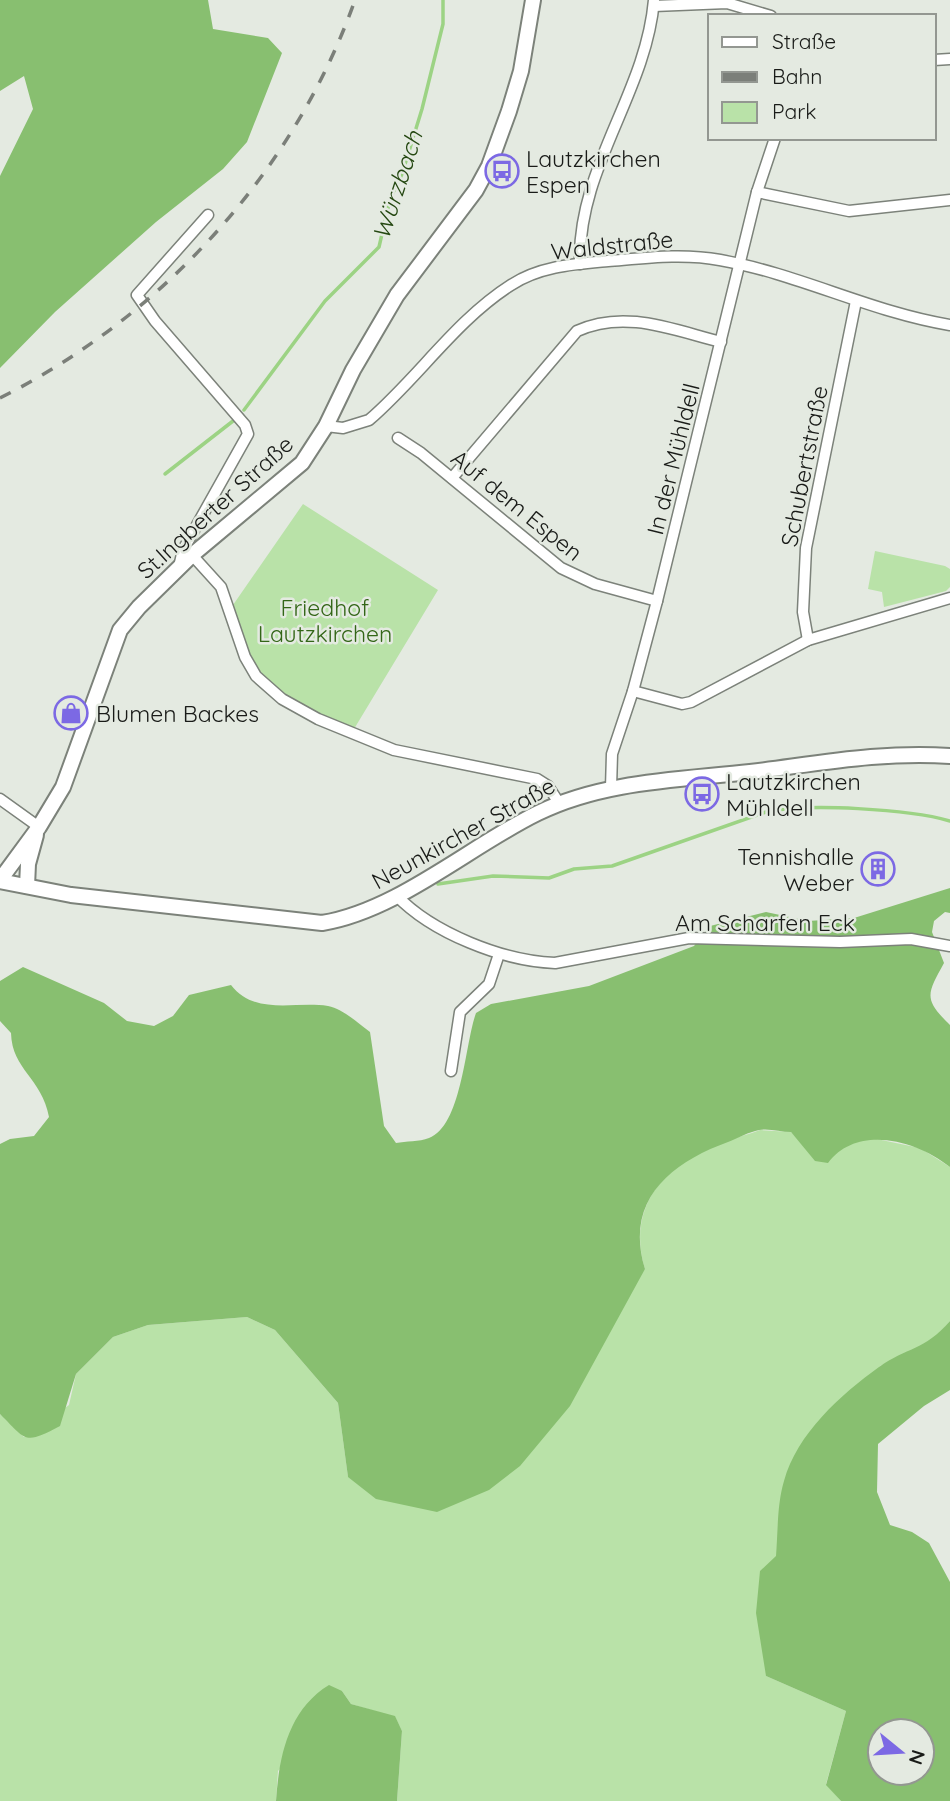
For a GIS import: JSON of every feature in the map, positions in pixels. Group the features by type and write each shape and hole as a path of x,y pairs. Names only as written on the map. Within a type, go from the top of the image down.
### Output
{"main road":[{"name":"St.Ingberter Straße","path":"0,881 39,827 72,766 120,630 139,607 192,555 302,463 326,426 373,332 397,295 457,219 489,166 521,71 533,0"},
{"name":"Neunkircher Straße","path":"0,881 83,896 323,923 355,915 396,895 559,803 611,788 873,757 950,756"},
{"name":"St.Ingberter Straße","path":"27,886 28,864 39,827"}],"street":[{"path":"580,264 580,239 590,186 644,57 654,3 727,3 764,14"},
{"name":"In der Mühldell","path":"611,788 612,754 633,691 657,601 757,192 774,140"},
{"path":"757,192 849,211 950,200"},
{"path":"179,567 183,550 248,434 238,417 155,321 138,295 208,215"},
{"name":"Waldstraße","path":"326,426 343,428 369,421 463,325 513,284 536,273 580,264 677,256 740,264 797,279 856,301 950,325"},
{"name":"Schubertstraße","path":"808,640 803,612 806,548 856,301"},
{"path":"452,478 578,331 594,324 627,320 721,342"},
{"name":"Auf dem Espen","path":"398,438 452,478 561,568 594,584 657,601"},
{"path":"192,555 221,587 245,657 256,676 282,699 318,719 394,750 537,779 548,786 559,803"},
{"path":"633,691 682,704 691,702 808,640 950,598"},
{"path":"0,799 39,827"},
{"name":"Am Scharfen Eck","path":"396,895 414,912 499,954 555,962 690,938 839,942 911,939 950,946"},
{"path":"451,1071 460,1012 489,984 499,954"}],"green space":[{"path":"0,0 208,0 213,29 268,38 282,53 247,142 223,169 156,222 55,312 0,368 0,176 33,109 24,76 0,91"},
{"name":"Friedhof Lautzkirchen","path":"303,504 438,590 354,729 298,702 262,674 247,649 233,605"},
{"path":"875,551 945,566 950,569 950,587 946,591 884,607 882,592 868,589"},
{"path":"950,888 950,913 945,912 934,921 932,932 944,963 930,996 935,1009 950,1025 950,1167 921,1150 887,1140 855,1143 840,1151 828,1163 815,1161 791,1132 767,1129 747,1134 688,1161 671,1173 647,1204 641,1223 640,1245 645,1269 570,1406 520,1466 489,1490 437,1512 376,1499 348,1477 338,1403 275,1330 247,1317 148,1325 113,1337 76,1374 60,1426 39,1436 32,1438 21,1435 0,1414 0,1144 10,1139 34,1136 49,1117 40,1093 16,1056 11,1033 0,1021 0,981 23,967 104,1003 127,1021 154,1026 173,1016 189,995 231,985 251,1001 263,1004 328,1006 339,1010 370,1032 384,1126 396,1143 429,1138 440,1130 449,1118 461,1082 476,1013 491,1004 589,986 694,946 710,926 766,912 808,921 854,918"},
{"path":"760,1130 791,1132 808,1149 838,1149 867,1137 920,1148 950,1167 950,1321 934,1340 880,1366 766,1676 846,1711 826,1784 841,1801 397,1801 402,1731 395,1717 351,1704 342,1691 278,1771 276,1801 0,1801 0,1414 24,1437 69,1405 76,1374 113,1337 148,1325 247,1317 275,1330 338,1403 348,1477 645,1269 640,1235 642,1219 647,1204 665,1177 700,1151"},
{"path":"950,1321 950,1390 924,1406 878,1444 877,1492 890,1525 912,1532 929,1543 950,1582 950,1801 841,1801 826,1785 846,1711 766,1676 756,1613 760,1571 776,1556 784,1481 790,1464 809,1432 835,1403 864,1378 932,1338"},
{"path":"329,1685 342,1691 351,1704 395,1716 402,1731 397,1801 276,1801 288,1736 304,1707"}],"waterway":[{"name":"Würzbach","path":"244,410 325,301 379,247 390,199 402,174 422,109 443,24 443,0"},
{"name":"Würzbach","path":"165,474 233,421"},
{"path":"438,884 493,876 549,878 574,869 612,866 766,812 784,809 858,809 910,813 950,821"}],"railway":[{"path":"0,398 60,364 116,325 168,281 216,233 259,180 297,123 329,63 355,0"}],"place":[{"name":"Lautzkirchen Espen","path":"502,171"},
{"name":"Blumen Backes","path":"71,713"},
{"name":"Lautzkirchen Mühldell","path":"702,794"},
{"name":"Tennishalle Weber","path":"878,869"}]}
